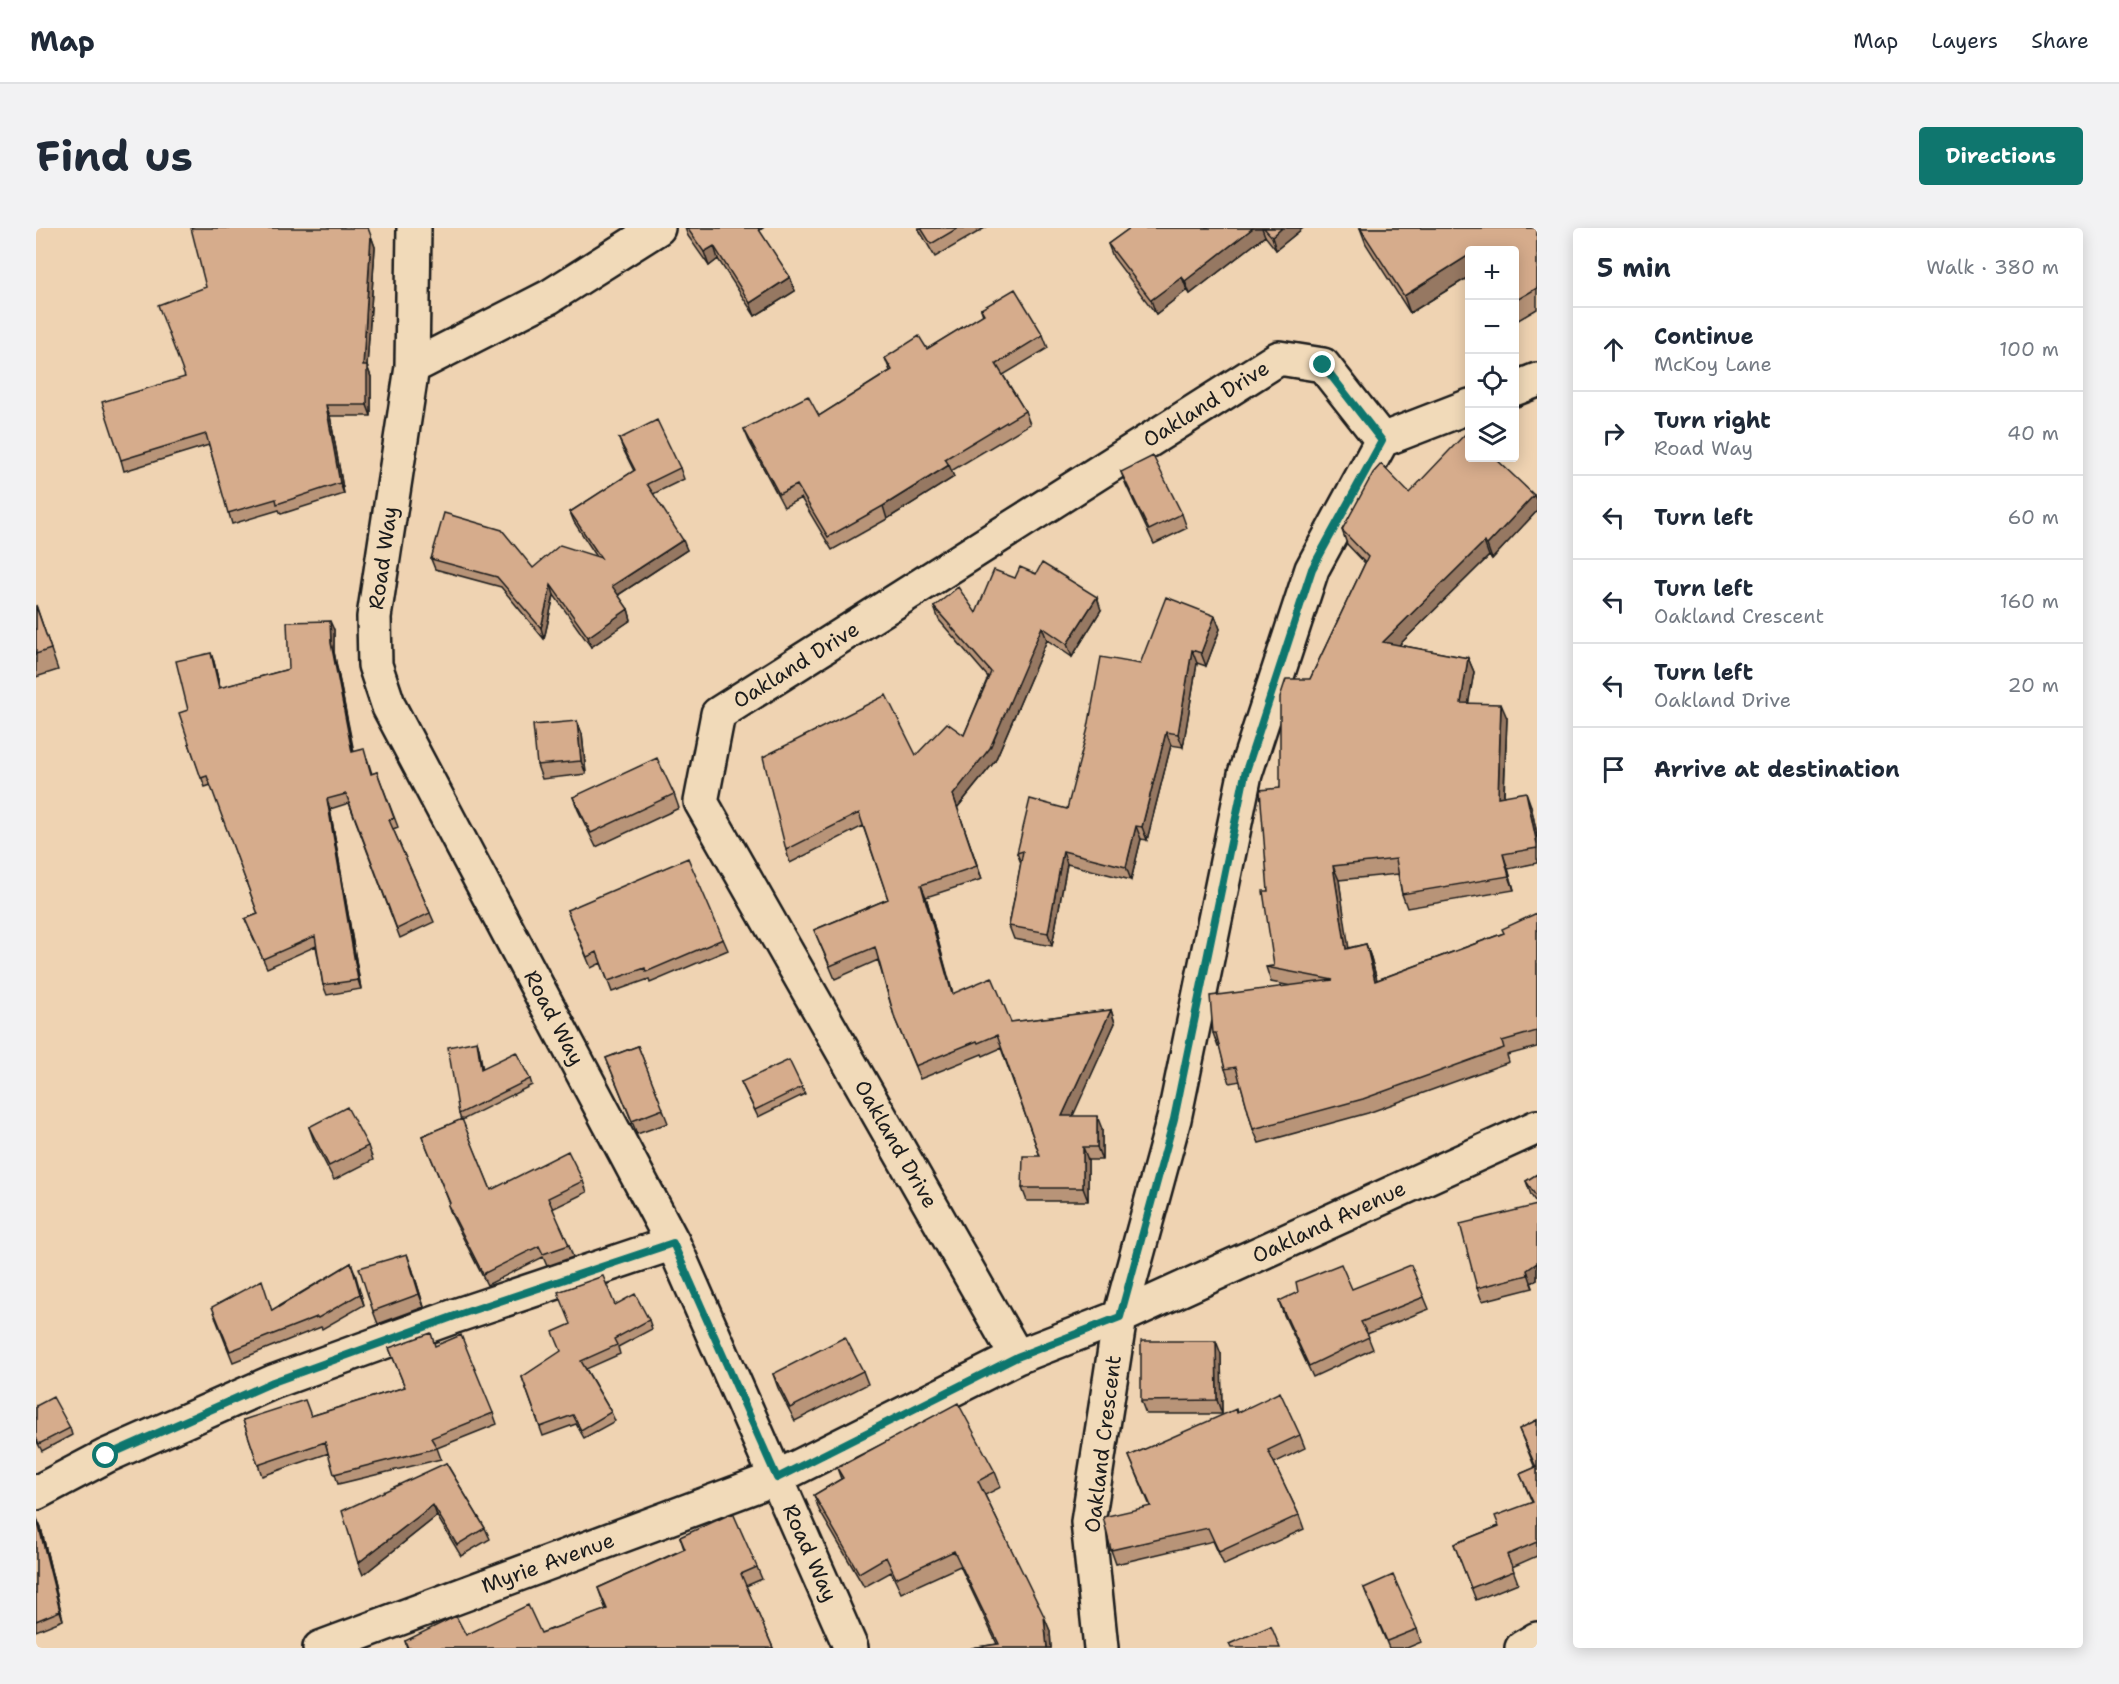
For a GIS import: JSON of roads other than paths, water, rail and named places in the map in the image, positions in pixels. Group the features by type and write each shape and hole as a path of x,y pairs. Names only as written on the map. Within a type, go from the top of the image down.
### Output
{"street":[{"name":"Road Way","path":"414,228 412,367 374,617 375,665 389,707 673,1243 851,1648"},
{"path":"412,367 549,297 658,228"},
{"name":"Oakland Drive","path":"1017,1357 701,802 718,714 1279,358 1323,365 1382,441"},
{"path":"1519,387 1537,380"},
{"path":"1382,441 1465,408"},
{"name":"Oakland Crescent","path":"1101,1648 1088,1522 1120,1317 1174,1119 1245,774 1312,569 1382,441"},
{"name":"Oakland Avenue","path":"1017,1357 1120,1317 1537,1127"},
{"path":"36,1493 106,1456 273,1382 455,1316 673,1243"},
{"name":"Myrie Avenue","path":"320,1648 777,1478 1017,1357"},
{"path":"1522,1648 1537,1640"}]}
